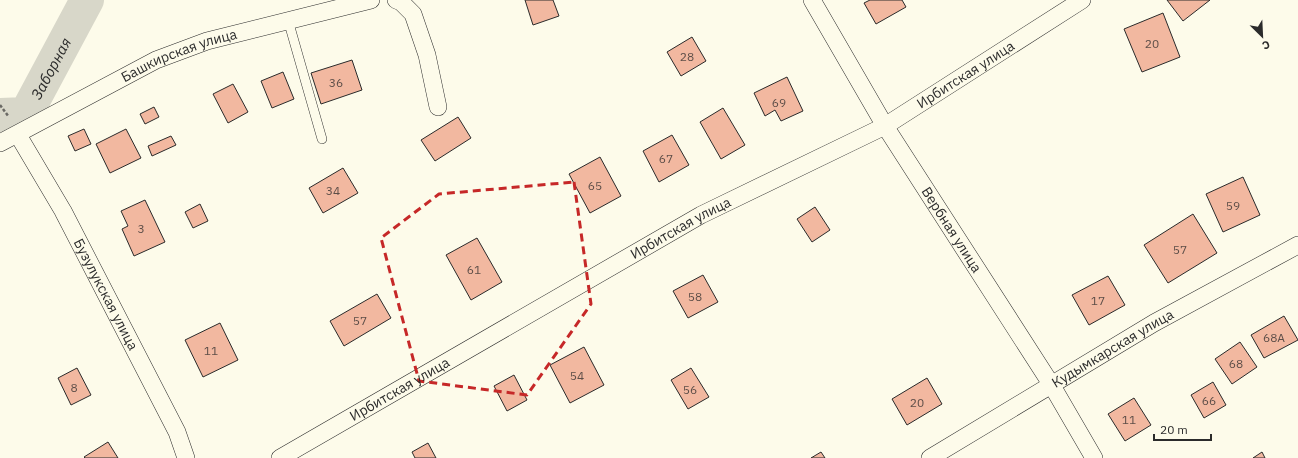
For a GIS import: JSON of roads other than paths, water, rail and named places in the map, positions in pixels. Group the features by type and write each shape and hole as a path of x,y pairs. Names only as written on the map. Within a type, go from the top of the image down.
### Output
{"street":[{"name":"Башкирская улица","path":"0,143 156,60 207,41 371,0"},
{"path":"396,0 401,2 413,14 427,55 438,107"},
{"name":"Вербная улица","path":"812,0 885,126 1051,384 1094,458"},
{"name":"Ирбитская улица","path":"280,458 701,215 885,126 1082,0"},
{"name":"Бузулукская улица","path":"18,134 63,211 177,432 186,458"},
{"name":"Кудымкарская улица","path":"930,458 1154,323 1298,245"}],"lane":[{"path":"288,20 322,139"}],"waterway":[{"name":"Заборная","path":"0,115 26,114 87,0"}]}
